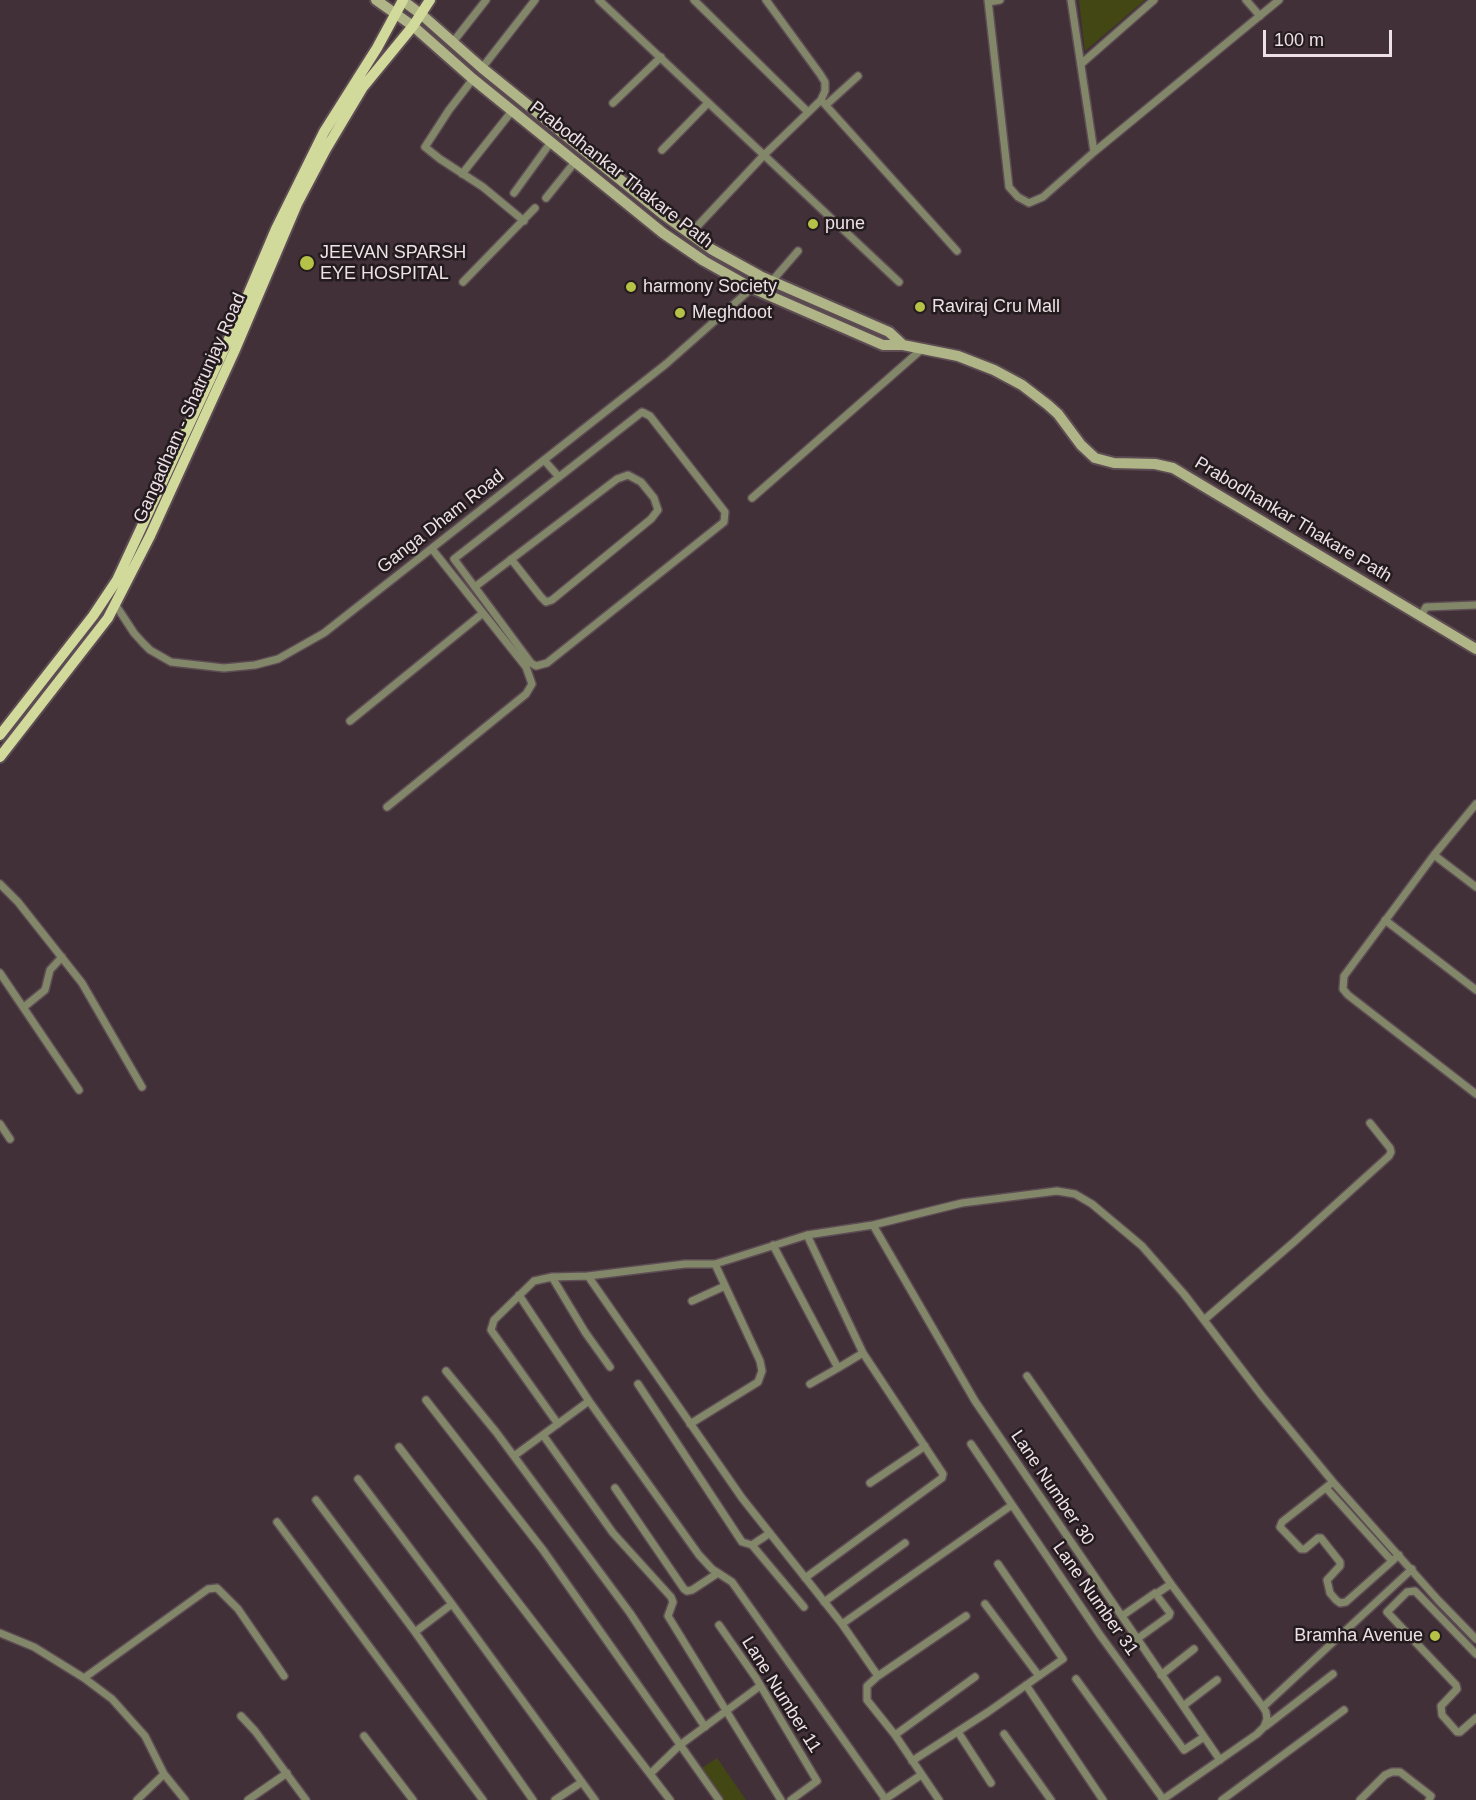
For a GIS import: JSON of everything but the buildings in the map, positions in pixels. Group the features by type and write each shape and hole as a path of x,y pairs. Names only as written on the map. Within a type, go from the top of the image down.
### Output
{"main road":[{"name":"Prabodhankar Thakare Path","path":"376,0 413,26 473,79 575,162 663,232 704,261 752,288 883,345 903,345 958,356 994,370 1022,385 1048,405 1058,414 1081,445 1095,458 1114,463 1155,464 1173,468 1476,650"},
{"name":"Prabodhankar Thakare Path","path":"402,0 482,68 664,215 711,249 760,276 889,333 903,345"},
{"name":"Gangadham - Shatrunjay Road","path":"1,733 74,642 117,580 233,330 280,219 324,132 377,48 402,0"},
{"name":"Gangadham - Shatrunjay Road","path":"0,757 108,618 116,604 212,403 297,204 363,87 422,15 430,0"},
{"path":"106,596 116,604"}],"street":[{"path":"453,42 486,0"},
{"path":"482,68 535,0"},
{"path":"599,0 899,282"},
{"path":"694,0 808,112"},
{"path":"766,0 825,82 823,103"},
{"path":"1000,0 988,1 1010,187 1018,197 1029,203 1043,197 1094,152 1279,0"},
{"path":"1071,0 1094,152"},
{"path":"1081,64 1154,0"},
{"path":"1246,0 1260,16"},
{"path":"613,103 661,57"},
{"path":"690,234 808,112 858,76"},
{"path":"473,79 425,147 483,187 524,221"},
{"path":"662,150 708,103"},
{"path":"823,103 957,251"},
{"path":"462,174 512,111"},
{"path":"514,193 550,142"},
{"path":"546,198 575,162"},
{"path":"463,282 535,208"},
{"path":"772,281 798,252"},
{"name":"Ganga Dham Road","path":"116,604 143,643 150,650 171,662 224,668 255,665 278,659 302,647 324,633 666,364 752,288 760,276"},
{"path":"752,498 922,349"},
{"path":"642,412 650,416 722,506 725,512 724,522 547,663 536,666 531,663 454,559 559,477 642,412"},
{"path":"544,460 559,477"},
{"path":"476,586 511,559 617,479 628,475 641,482 654,498 658,510 651,519 552,600 546,602 511,559"},
{"path":"387,807 526,694 532,684 526,667 432,549"},
{"path":"1421,616 1426,607 1476,605"},
{"path":"350,722 483,613"},
{"path":"1,733 14,740"},
{"path":"1476,804 1434,855 1344,976 1343,989 1476,1094"},
{"path":"1434,855 1476,886"},
{"path":"0,884 18,902 81,983 142,1087"},
{"path":"1385,920 1476,990"},
{"path":"24,1007 45,990 50,970 62,957"},
{"path":"0,973 79,1090"},
{"path":"1204,1320 1389,1156 1390,1148 1370,1123"},
{"path":"0,1124 10,1139"},
{"path":"558,1424 491,1330 494,1320 534,1281 552,1277 588,1276 685,1264 715,1264 807,1235 873,1226 982,1200 1057,1191 1075,1194 1092,1204 1142,1246 1184,1294 1262,1396 1334,1482 1476,1639"},
{"name":"Lane Number 30","path":"873,1226 975,1401 1220,1760"},
{"path":"805,1578 942,1478 943,1474 863,1353 807,1235"},
{"path":"773,1245 838,1368"},
{"path":"690,1424 758,1382 762,1371 760,1361 715,1264"},
{"path":"588,1276 742,1498 842,1624 878,1676"},
{"path":"552,1277 585,1332 610,1367"},
{"path":"692,1301 725,1286"},
{"path":"519,1295 589,1401 699,1555 718,1573 732,1582 885,1800 921,1775"},
{"path":"810,1384 863,1353"},
{"path":"446,1371 514,1456 630,1613 705,1727"},
{"path":"1027,1376 1171,1584 1263,1707 1267,1719 1264,1727"},
{"path":"638,1384 738,1536 746,1545 752,1545 770,1533"},
{"path":"426,1400 543,1550 719,1800"},
{"path":"514,1456 589,1401"},
{"path":"543,1435 613,1533 673,1602"},
{"name":"Lane Number 31","path":"971,1444 1100,1635 1184,1750 1204,1737"},
{"path":"870,1483 925,1446"},
{"path":"399,1447 670,1800"},
{"path":"358,1479 595,1800"},
{"path":"1334,1482 1282,1522 1280,1527 1302,1549 1318,1538 1321,1539 1340,1562 1327,1580 1330,1593 1336,1600 1340,1603 1347,1602 1398,1555"},
{"path":"615,1488 684,1589 692,1590 718,1573"},
{"path":"1326,1488 1392,1561"},
{"path":"316,1500 416,1632 533,1800"},
{"path":"842,1624 1011,1505"},
{"path":"277,1522 483,1800"},
{"path":"824,1602 905,1543"},
{"path":"752,1545 804,1607"},
{"path":"912,1761 1063,1659 998,1564"},
{"path":"1263,1707 1412,1569"},
{"path":"1159,1592 1171,1584"},
{"path":"84,1678 208,1589 218,1588 238,1609 284,1676"},
{"path":"675,1591 668,1616 781,1800"},
{"path":"1476,1653 1415,1591 1407,1592 1387,1612 1456,1685 1457,1689 1441,1706 1442,1715 1457,1732 1476,1718"},
{"path":"1122,1616 1155,1593 1170,1613 1137,1639"},
{"path":"416,1632 452,1604"},
{"path":"985,1604 1039,1676"},
{"path":"939,1800 895,1735 867,1700 867,1686 878,1676 966,1616"},
{"name":"Lane Number 11","path":"719,1625 756,1678 817,1781 791,1800"},
{"path":"0,1633 34,1647 84,1678 112,1699 145,1736 164,1774 185,1800"},
{"path":"1161,1674 1194,1649"},
{"path":"1076,1679 1162,1800 1220,1760 1332,1674"},
{"path":"895,1735 975,1677"},
{"path":"1183,1706 1217,1680"},
{"path":"1026,1685 1102,1800"},
{"path":"650,1774 681,1745 760,1686"},
{"path":"1222,1800 1344,1710"},
{"path":"241,1716 306,1800"},
{"path":"958,1732 991,1783"},
{"path":"1004,1734 1051,1800"},
{"path":"364,1736 413,1800"},
{"path":"1360,1800 1384,1775 1400,1772 1431,1796 1429,1800"},
{"path":"248,1800 287,1773"},
{"path":"137,1800 164,1774"},
{"path":"555,1800 582,1782"}],"green space":[{"path":"1079,0 1145,0 1085,51"},
{"path":"717,1758 746,1800 720,1800 699,1770"}],"place":[{"name":"pune","path":"813,224"},
{"name":"JEEVAN SPARSH EYE HOSPITAL","path":"307,263"},
{"name":"harmony Society","path":"631,287"},
{"name":"Raviraj Cru Mall","path":"920,307"},
{"name":"Meghdoot","path":"680,313"},
{"name":"Bramha Avenue","path":"1435,1636"}]}
